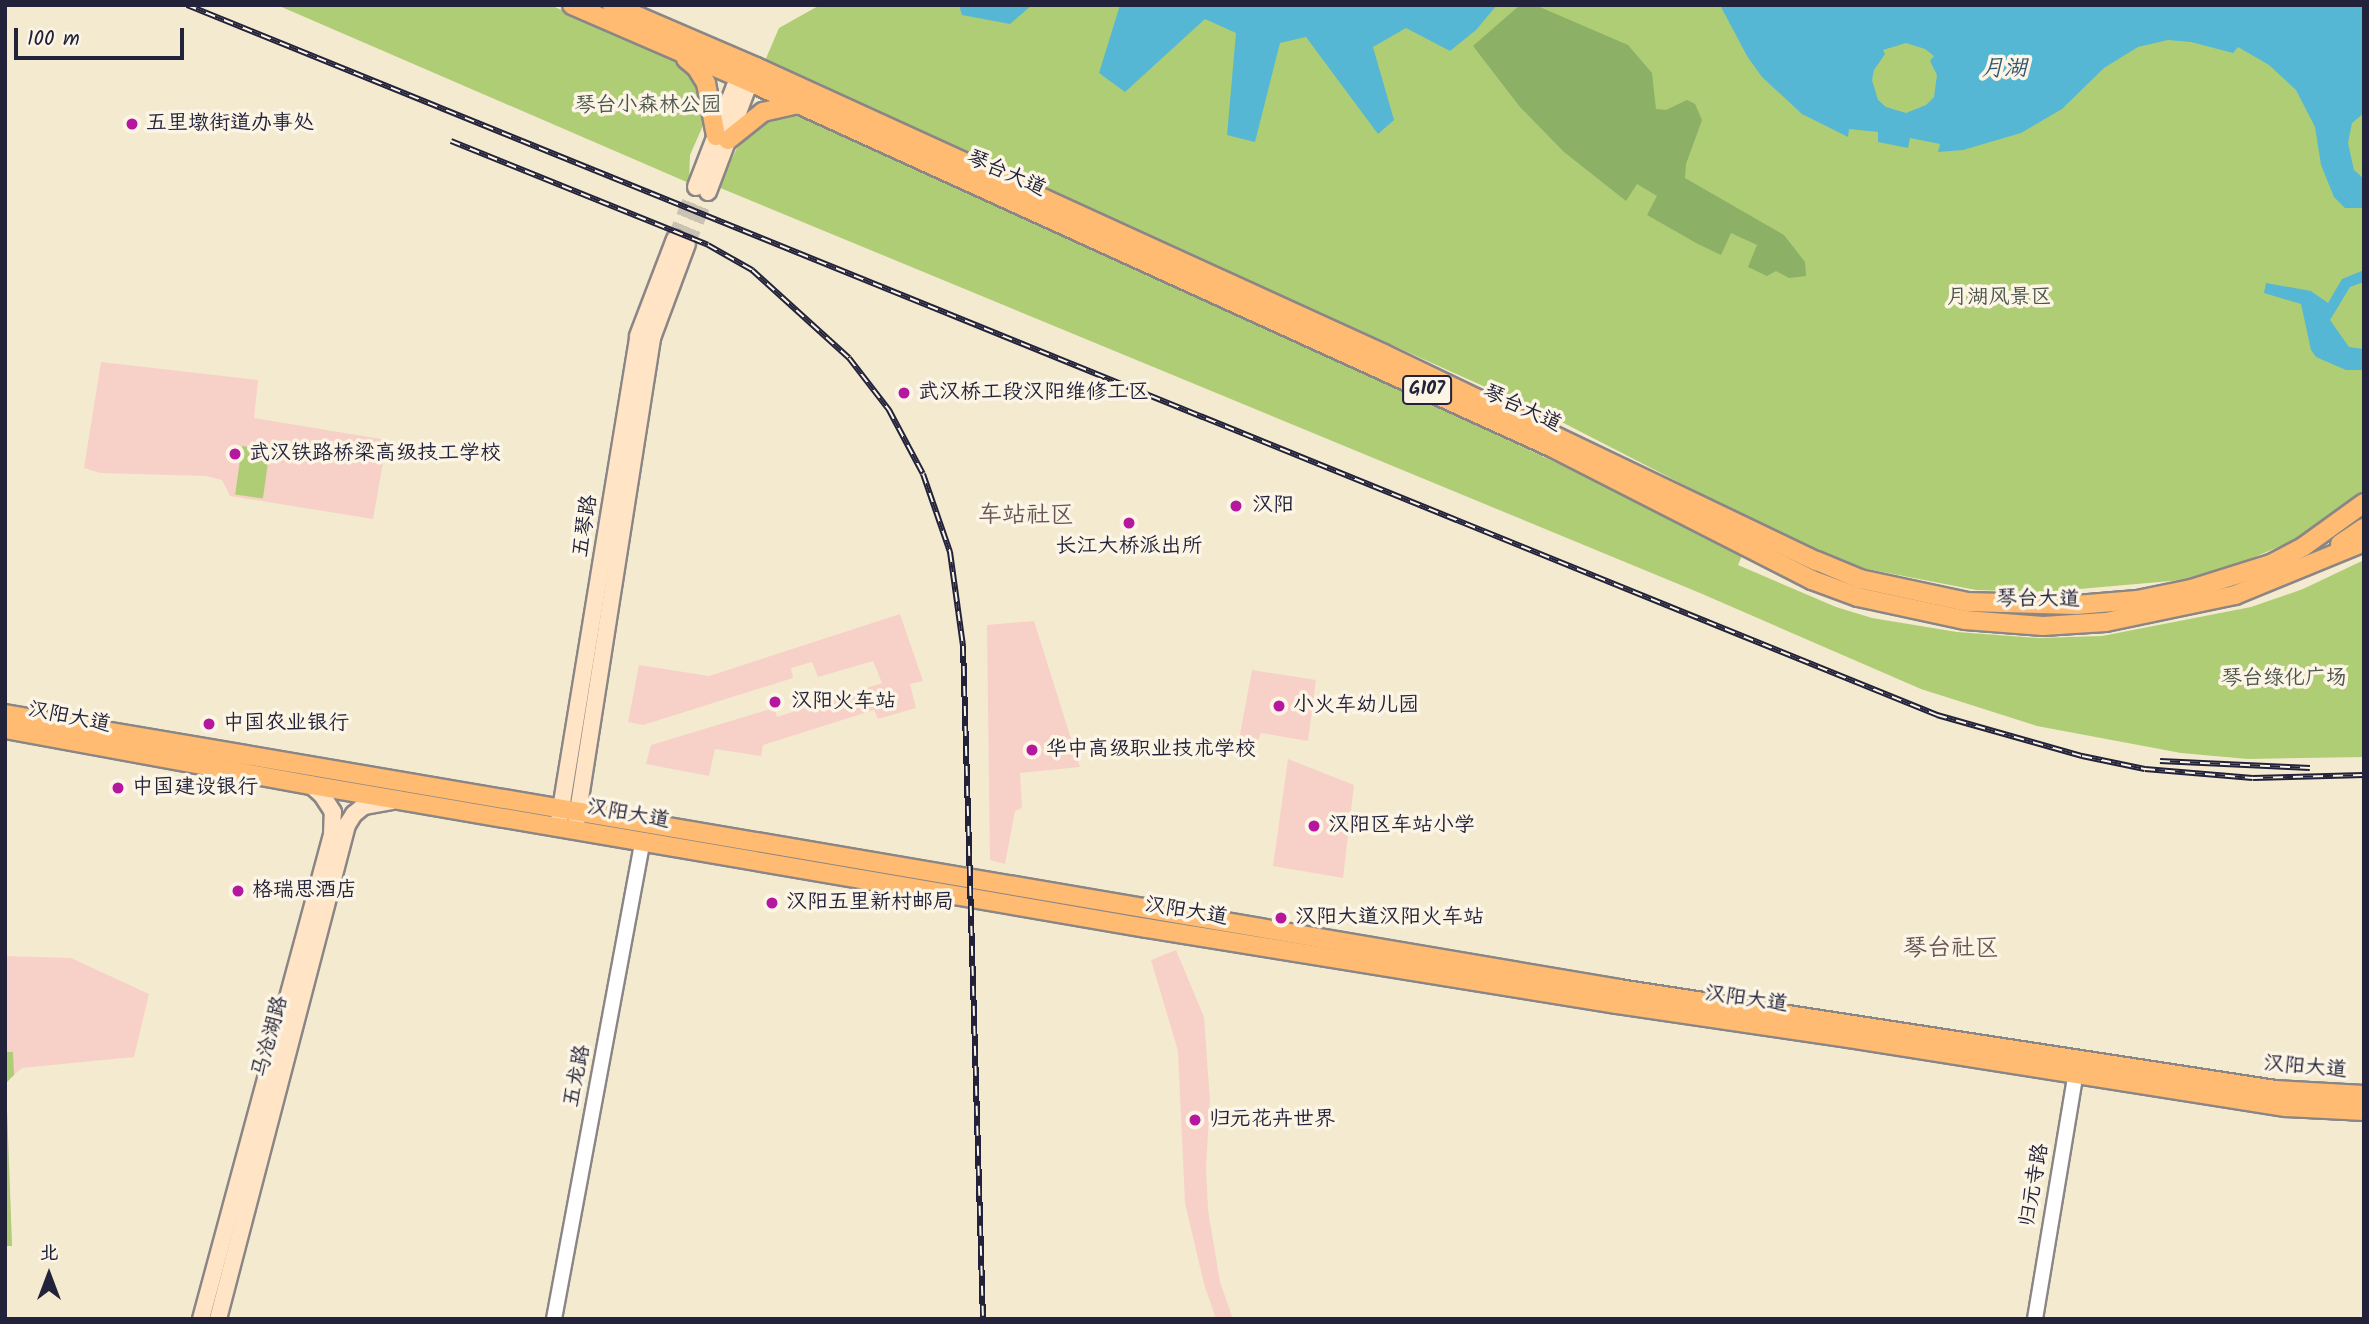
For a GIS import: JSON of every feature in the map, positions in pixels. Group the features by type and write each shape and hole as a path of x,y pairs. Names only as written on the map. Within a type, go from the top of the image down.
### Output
{"main road":[{"name":"琴台大道","path":"572,5 671,48 747,72 798,104 1553,448 1812,580 1858,597 1965,620 2043,626 2076,624 2195,606 2235,595 2364,542"},
{"name":"琴台大道","path":"611,5 747,72 1459,389 1817,562 1888,587 1967,602 2012,605 2076,605 2137,600 2191,589 2271,564 2303,547 2364,503"},
{"path":"671,48 691,62 703,78 722,138"},
{"path":"702,190 747,72"},
{"path":"722,138 763,112 798,104"},
{"name":"五琴路","path":"567,828 652,338 681,241"},
{"path":"2306,568 2364,528"},
{"name":"汉阳大道","path":"5,714 210,751 570,808 1132,908 2077,1067 2286,1107 2364,1111"},
{"name":"汉阳大道","path":"5,729 310,785 1174,933 2077,1067 2274,1090 2364,1095"},
{"name":"马沧湖路","path":"201,1319 331,835 333,812 322,795 310,785"},
{"name":"马沧湖路","path":"218,1319 347,825 354,814 364,806 398,800"}],"street":[{"name":"五龙路","path":"554,1319 643,841"},
{"name":"归元寺路","path":"2035,1319 2077,1067"}],"shaded area":[{"name":"武汉铁路桥梁高级技工学校","path":"101,362 258,380 254,418 387,440 373,519 230,496 222,480 206,476 100,473 84,468"},
{"path":"900,614 923,681 910,684 916,708 878,719 874,710 763,745 761,756 715,749 709,776 646,764 651,745 774,708 777,717 882,683 873,661 818,677 812,662 791,668 793,678 643,725 628,722 639,665 709,676"},
{"name":"华中高级职业技术学校","path":"1034,621 1080,767 1020,773 1022,808 1015,811 1005,864 990,860 987,625"},
{"name":"小火车幼儿园","path":"1252,670 1316,680 1308,741 1261,733 1257,743 1239,740"},
{"name":"汉阳区车站小学","path":"1288,759 1354,785 1343,878 1273,866"},
{"name":"归元花卉世界","path":"1176,950 1204,1017 1210,1101 1206,1168 1208,1210 1220,1282 1233,1319 1216,1319 1204,1284 1185,1203 1178,1051 1151,960"},
{"path":"5,956 71,958 149,994 134,1057 22,1068 6,1082 12,1246 5,1246"}],"green space":[{"name":"琴台小森林公园","path":"277,5 550,5 678,60 699,80 705,121 690,155 689,183"},
{"name":"月湖风景区","path":"820,5 2364,5 2364,491 2292,541 2229,568 2182,580 2045,592 1976,590 1862,568 1789,539 1552,417 764,63 779,28"},
{"path":"1520,5 1535,5 1628,45 1652,73 1656,109 1666,110 1687,100 1695,104 1702,120 1686,164 1685,178 1784,235 1805,262 1806,276 1789,278 1776,271 1767,276 1748,267 1757,245 1731,233 1721,255 1698,244 1647,215 1657,196 1637,184 1626,201 1564,152 1520,107 1473,46"},
{"name":"琴台绿化广场","path":"796,113 1319,351 1744,551 1738,565 1836,607 1872,618 1957,632 2038,638 2102,636 2251,607 2303,589 2364,560 2364,757 2248,759 2181,753 2037,726 1921,689 1700,593 718,187 737,148 765,117"},
{"path":"242,446 270,450 263,498 235,495"},
{"path":"5,1052 13,1052 14,1075 6,1083 12,1246 5,1246"}],"water":[{"path":"959,5 1032,5 1010,24 962,15"},
{"path":"1120,5 1497,5 1476,30 1450,51 1406,28 1373,47 1394,120 1378,134 1306,37 1280,43 1255,142 1227,135 1236,33 1205,19 1125,92 1099,73"},
{"name":"月湖","path":"1720,5 2364,5 2364,113 2352,123 2348,143 2354,170 2364,179 2364,208 2345,208 2334,197 2321,165 2315,127 2296,90 2269,65 2238,47 2233,53 2191,42 2168,40 2138,47 2104,68 2062,109 2021,133 1963,150 1938,152 1940,144 1910,138 1908,148 1878,142 1878,132 1849,129 1848,137 1802,114 1762,77 1747,56","holes":["1906,43 1925,49 1934,56 1930,61 1937,75 1934,97 1926,105 1906,113 1886,107 1878,100 1872,80 1874,70 1885,54 1883,50"]},
{"path":"2364,270 2364,282 2350,287 2330,320 2349,347 2364,349 2364,370 2346,370 2316,357 2311,350 2301,304 2264,293 2266,283 2311,291 2328,303 2342,279"}],"tunnel":[{"path":"675,239 696,187"},
{"path":"687,244 708,192"}],"railway":[{"path":"187,5 1937,715 2082,756 2145,769 2253,778 2364,775"},
{"path":"451,141 708,245 752,270 849,358 889,410 923,474 950,552 963,646 983,1319"},
{"path":"2160,761 2310,768"}],"place":[{"name":"五里墩街道办事处","path":"132,124"},
{"name":"武汉桥工段汉阳维修工区","path":"904,393"},
{"name":"武汉铁路桥梁高级技工学校","path":"235,454"},
{"name":"汉阳","path":"1236,506"},
{"name":"长江大桥派出所","path":"1129,523"},
{"name":"汉阳火车站","path":"775,702"},
{"name":"小火车幼儿园","path":"1279,706"},
{"name":"中国农业银行","path":"209,724"},
{"name":"华中高级职业技术学校","path":"1032,750"},
{"name":"中国建设银行","path":"118,788"},
{"name":"汉阳区车站小学","path":"1314,826"},
{"name":"格瑞思酒店","path":"238,891"},
{"name":"汉阳五里新村邮局","path":"772,903"},
{"name":"汉阳大道汉阳火车站","path":"1281,918"},
{"name":"归元花卉世界","path":"1195,1120"}],"district":[{"name":"车站社区","path":"1026,516"},
{"name":"琴台社区","path":"1951,949"}]}
